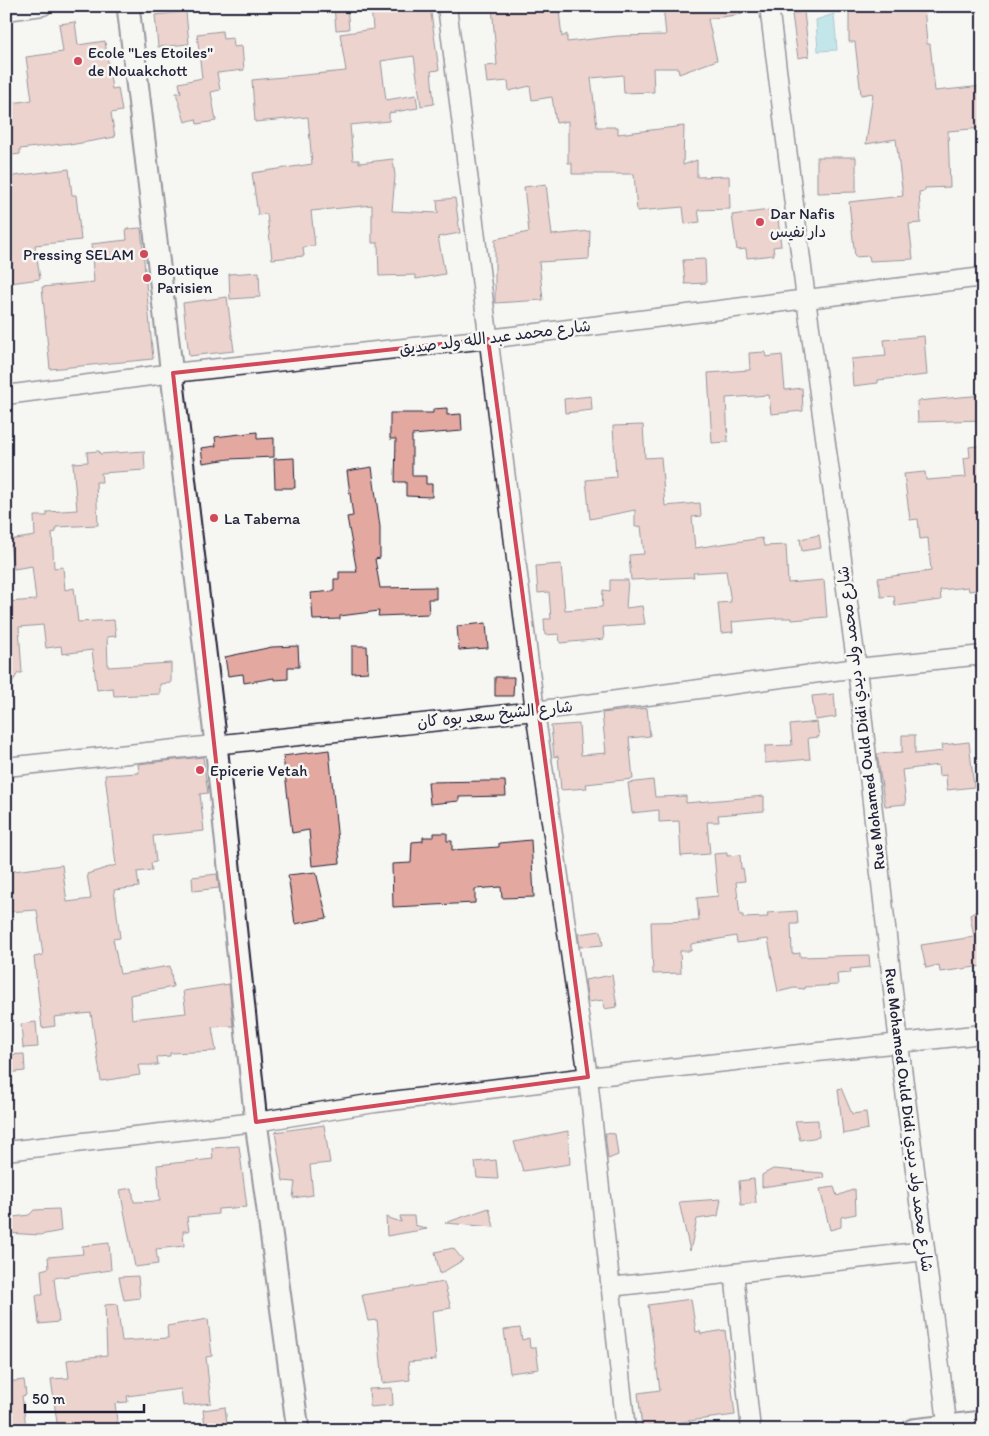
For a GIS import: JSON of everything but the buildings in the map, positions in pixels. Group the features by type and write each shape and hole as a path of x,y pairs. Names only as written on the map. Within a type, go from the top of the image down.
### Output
{"street":[{"path":"6,11 43,6"},
{"path":"128,6 216,744 256,1122 298,1430"},
{"path":"447,6 535,711 588,1077 626,1430"},
{"name":"Rue Mohamed Ould Didi شارع محمد ولد ديدي","path":"769,6 806,299 857,668 899,1044 948,1428"},
{"name":"شارع محمد عبد الله ولد صديق","path":"6,395 173,373 488,338 983,277"},
{"name":"شارع الشيخ سعد بوه كان","path":"6,767 535,711 857,668 983,655"},
{"path":"6,1151 256,1122 375,1103 588,1077 983,1034"},
{"path":"610,1287 925,1250"},
{"path":"734,1273 751,1430"},
{"path":"915,1430 948,1428 983,1422"}],"highlighted area":[{"path":"488,339 588,1077 256,1122 173,373"}],"water":[{"path":"834,14 837,50 818,51 816,20"}],"place":[{"name":"Ecole \"Les Etoiles\" de Nouakchott","path":"78,61"},
{"name":"Dar Nafis دار نفيس","path":"760,222"},
{"name":"Pressing SELAM","path":"144,254"},
{"name":"Boutique Parisien","path":"147,278"},
{"name":"La Taberna","path":"214,518"},
{"name":"Epicerie Vetah","path":"200,770"}]}
